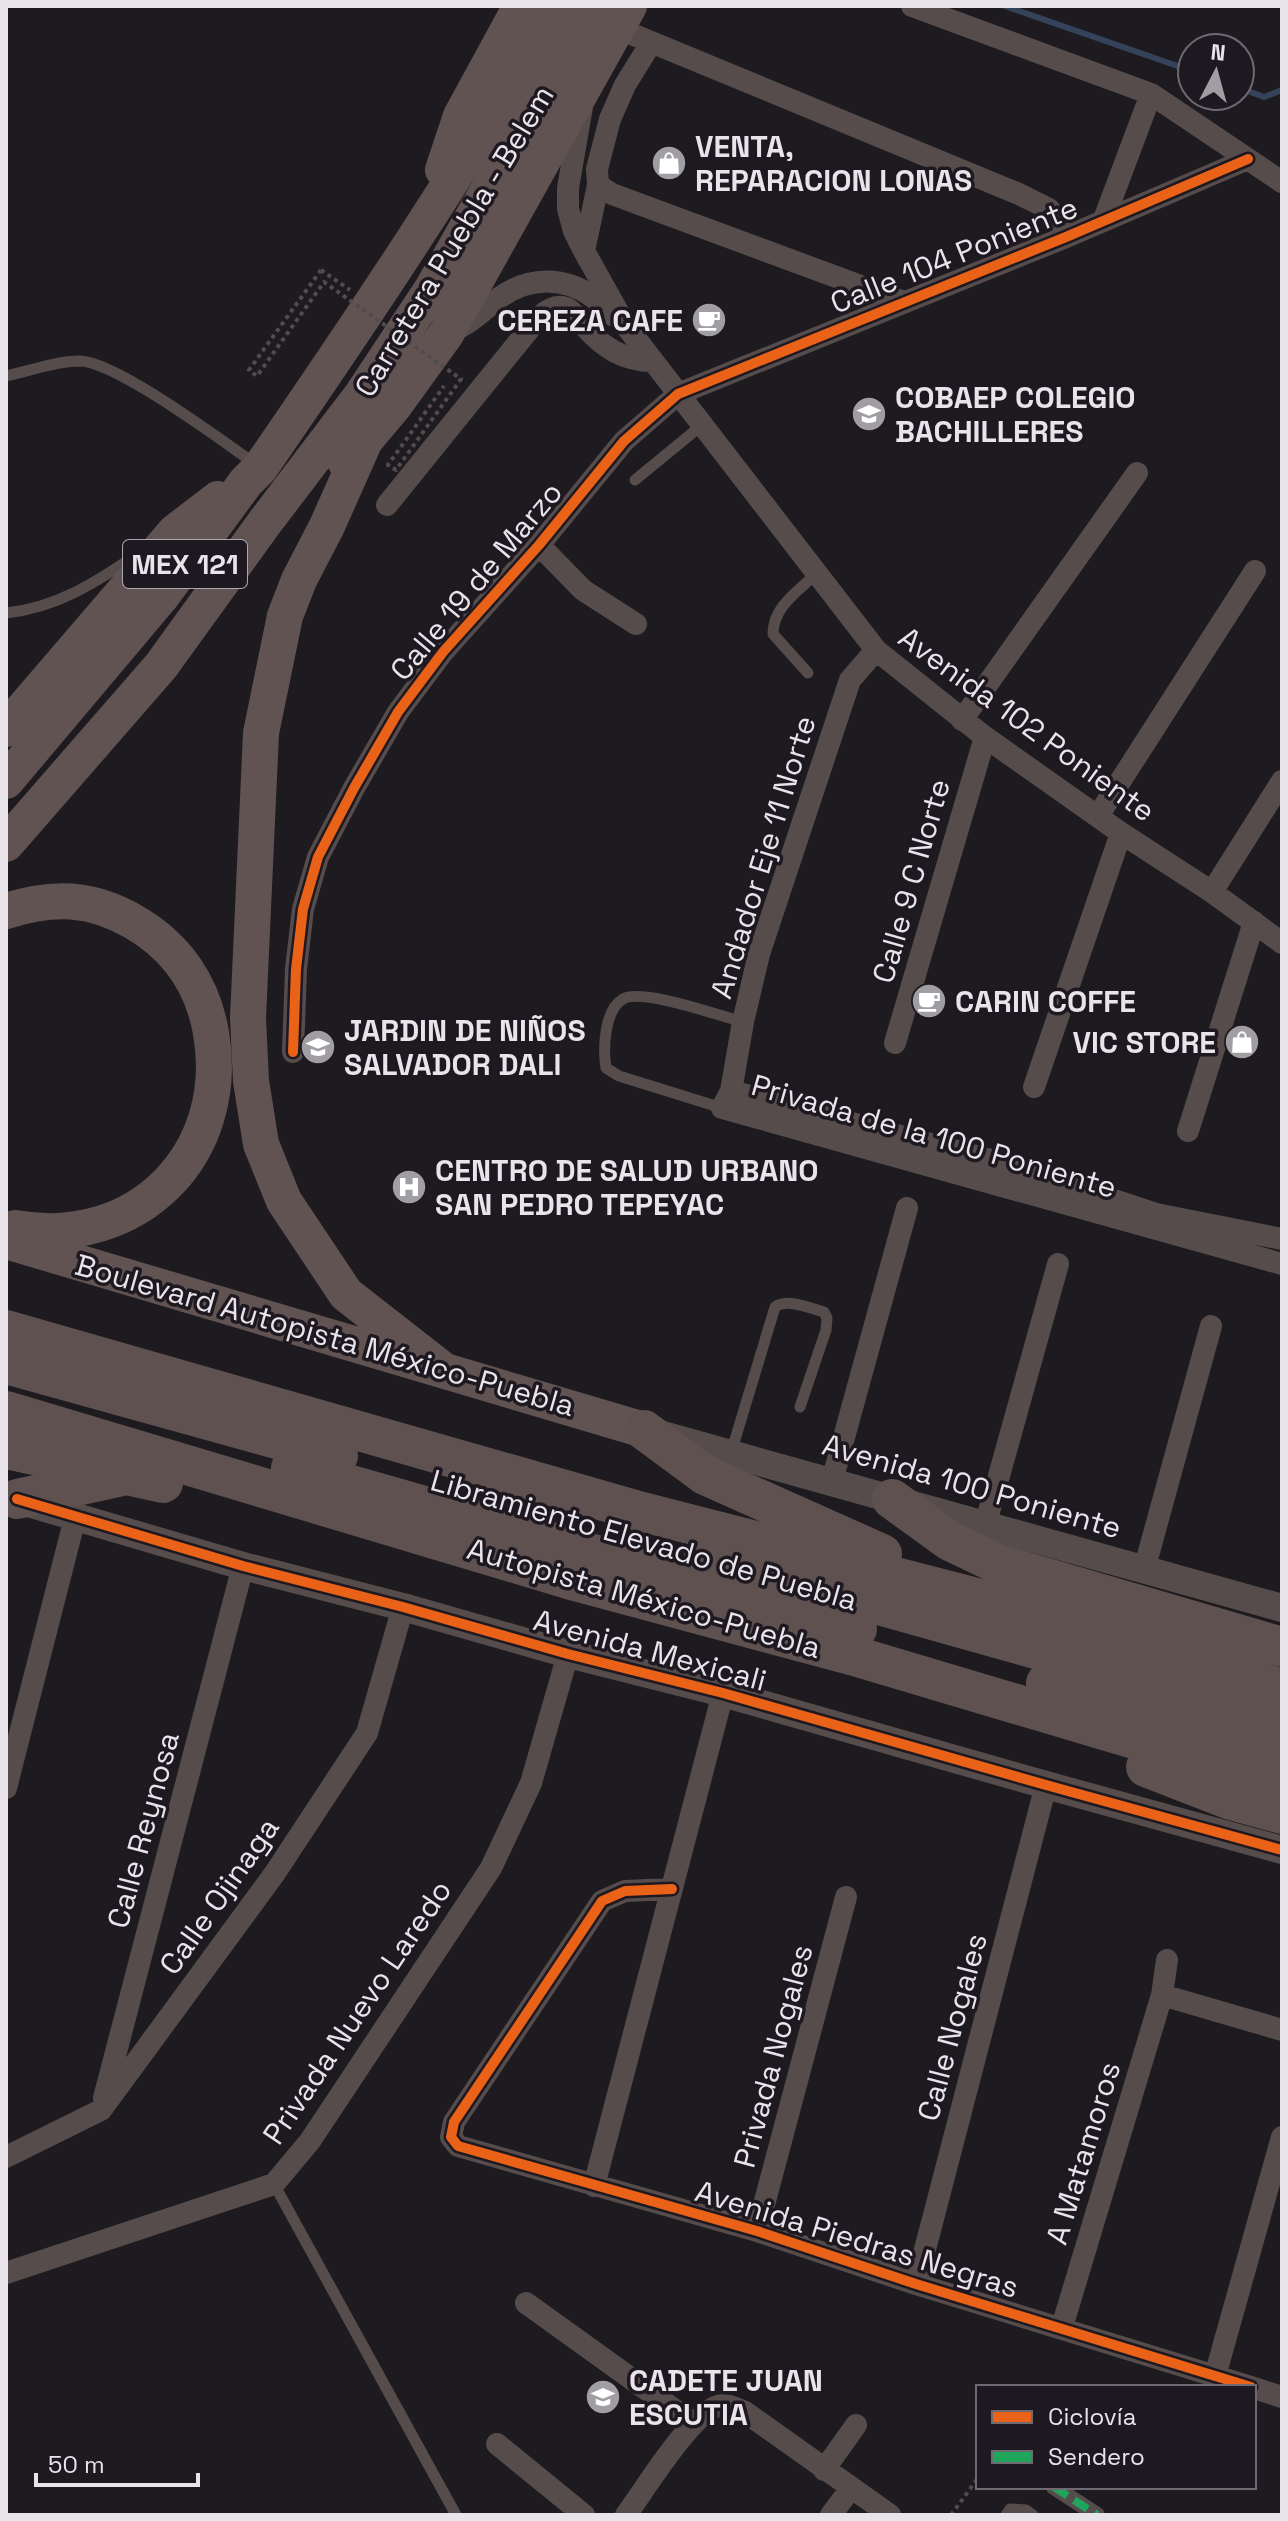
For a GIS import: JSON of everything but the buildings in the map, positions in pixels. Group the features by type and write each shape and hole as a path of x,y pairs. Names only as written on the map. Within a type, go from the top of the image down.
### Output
{"highway":[{"path":"6,1330 635,1510 985,1600 1282,1689"},
{"name":"Libramiento Elevado de Puebla","path":"6,1364 1282,1718"},
{"name":"Libramiento Elevado de Puebla","path":"6,1390 402,1499 1282,1750"},
{"name":"Autopista México-Puebla","path":"6,1411 575,1581 858,1657 1282,1783"},
{"path":"644,1430 705,1475 985,1600"},
{"path":"6,1449 126,1475 534,1579 575,1581"},
{"path":"10,1499 72,1503 126,1475"},
{"path":"892,1499 950,1541 996,1563 1282,1647"},
{"path":"705,1617 779,1645 887,1677 1231,1800 1282,1814"}],"main road":[{"path":"426,220 461,116 521,6"},
{"name":"Carretera Puebla - Belem","path":"6,781 161,597 253,475 351,337 480,137 557,6"},
{"path":"226,576 278,536 363,445 446,334 586,82 613,13"},
{"name":"Carretera Puebla - Belem","path":"6,844 161,666 361,396 432,289 496,179 613,13"},
{"path":"363,445 285,616 266,697 261,733 248,1018 251,1081 261,1144 284,1201 315,1250 346,1294 442,1369"},
{"path":"6,729 175,532 253,475"},
{"path":"6,911 37,902 72,901 106,908 154,935 181,961 199,991 210,1025 214,1060 211,1101 200,1138 182,1168 160,1191 126,1213 85,1228 37,1232 6,1226"},
{"name":"Boulevard Autopista México-Puebla","path":"6,1241 644,1430"}],"street":[{"path":"912,6 1151,94 1282,182"},
{"name":"Calle 104 Poniente","path":"613,13 651,43 1019,194 1049,209 1066,237"},
{"path":"584,251 598,185 597,169 610,119 625,85 651,43"},
{"name":"Avenida 102 Poniente","path":"586,82 568,188 568,209 574,231 626,326 815,575 876,650 962,720 1282,943"},
{"path":"1104,219 1151,94"},
{"name":"Calle 104 Poniente","path":"678,394 1066,237 1248,159"},
{"path":"598,185 612,194 904,302"},
{"name":"Avenida 102 Poniente","path":"446,334 473,319 508,292 526,283 543,281 576,287 593,297 626,326"},
{"path":"387,505 539,317 548,310 562,307 570,310 606,347 621,356 653,361"},
{"name":"Calle 19 de Marzo","path":"293,1052 296,969 303,909 318,857 398,712 443,652 539,545 624,441 678,394"},
{"path":"962,720 1137,473"},
{"path":"539,545 583,590 636,624"},
{"path":"1098,816 1255,571"},
{"name":"Andador Eje 11 Norte","path":"727,1100 759,954 850,680 876,650"},
{"name":"Calle 9 C Norte","path":"895,1043 985,737"},
{"path":"1212,892 1282,781"},
{"path":"1034,1087 1121,833"},
{"path":"1188,1131 1254,922"},
{"name":"Privada de la 100 Poniente","path":"727,1100 1009,1165 1156,1214 1282,1239"},
{"name":"Privada de la 100 Poniente","path":"727,1100 1282,1264"},
{"path":"832,1481 907,1208"},
{"path":"985,1526 1058,1264"},
{"path":"1144,1570 1211,1326"},
{"name":"Avenida 100 Poniente","path":"644,1430 1282,1608"},
{"path":"6,1788 72,1503"},
{"name":"Avenida Mexicali","path":"72,1503 243,1566 723,1693 1282,1850"},
{"name":"Calle Reynosa","path":"101,2110 243,1566"},
{"name":"Calle Ojinaga","path":"6,2157 101,2110 275,1873 367,1733 403,1607"},
{"name":"Privada Nuevo Laredo","path":"6,2273 274,2184 310,2141 491,1868 531,1783 568,1654"},
{"path":"594,2186 723,1693"},
{"name":"Calle Nogales","path":"916,2284 1046,1785"},
{"name":"Avenida Piedras Negras","path":"672,1889 625,1891 602,1901 454,2122 451,2137 458,2146 757,2231 916,2284 1243,2385"},
{"name":"Privada Nogales","path":"757,2231 846,1897"},
{"name":"A Matamoros","path":"1062,2327 1162,1995 1167,1960"},
{"path":"1162,1995 1282,2030"},
{"path":"1215,2376 1282,2137"},
{"path":"526,2303 693,2423"},
{"name":"Avenida Piedras Negras","path":"1256,2389 1282,2397"},
{"path":"626,2515 693,2423 716,2406 727,2405 745,2412 890,2515"},
{"path":"824,2470 856,2425"},
{"path":"497,2444 584,2515"},
{"path":"831,2515 851,2488"},
{"path":"1057,2489 1097,2515"}],"lane":[{"path":"6,376 81,361 107,369 200,426 253,475"},
{"path":"635,480 702,425"},
{"path":"6,613 42,607 80,591 175,532"},
{"path":"808,673 773,634 773,621 782,606 815,575"},
{"path":"727,1100 619,1076 606,1068 603,1051 606,1033 613,1008 623,998 637,995 743,1022"},
{"path":"731,1454 778,1303 824,1312 827,1318 826,1330 800,1407"},
{"path":"274,2184 456,2515"},
{"path":"1006,2515 1010,2509 1026,2510 1033,2515"}],"path":[{"path":"321,270 249,370 257,376 324,282 461,379 396,470 388,465 444,386"},
{"path":"951,2515 976,2481"}],"waterway":[{"path":"1005,6 1176,65"},
{"path":"1256,94 1264,97 1282,90"}],"marked path":[{"path":"1057,2489 1097,2515"}],"cycle path":[{"path":"293,1052 296,969 303,909 318,857 354,788 398,712 443,652 539,545 624,441 678,394 1066,237 1248,159"},
{"path":"17,1499 243,1566 723,1693 1282,1850"},
{"path":"672,1889 625,1891 602,1901 454,2122 451,2137 458,2146 757,2231 916,2284 1244,2385"}],"place":[{"name":"VENTA, REPARACION LONAS","path":"669,163"},
{"name":"CEREZA CAFE","path":"709,320"},
{"name":"COBAEP COLEGIO BACHILLERES","path":"869,414"},
{"name":"CARIN COFFE","path":"929,1001"},
{"name":"VIC STORE","path":"1242,1042"},
{"name":"JARDIN DE NIÑOS SALVADOR DALI","path":"318,1047"},
{"name":"CENTRO DE SALUD URBANO SAN PEDRO TEPEYAC","path":"409,1187"},
{"name":"CADETE JUAN ESCUTIA","path":"603,2397"}]}
